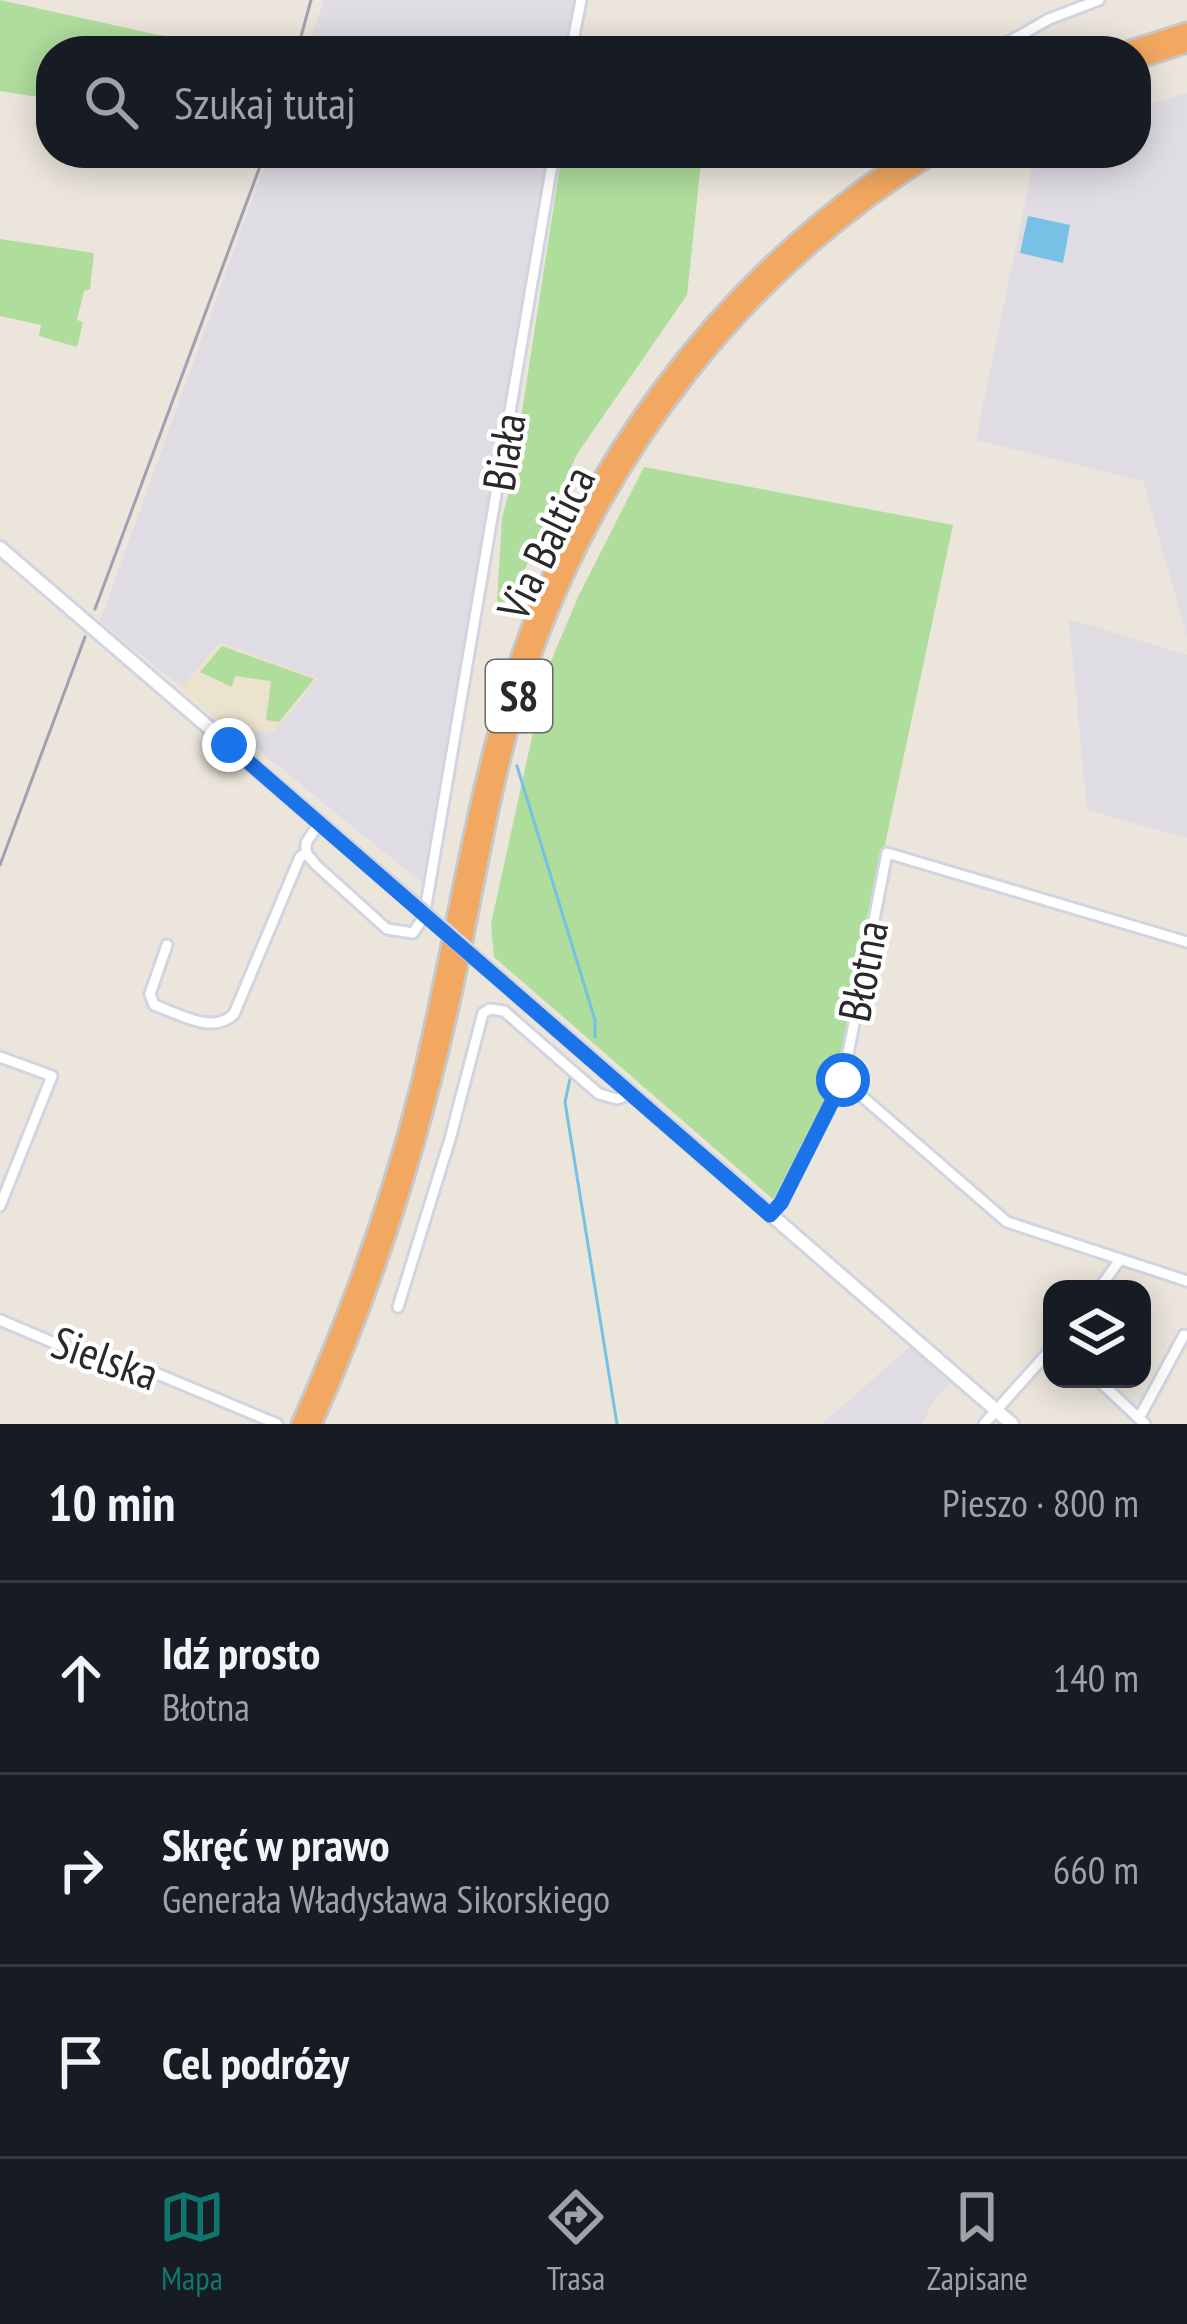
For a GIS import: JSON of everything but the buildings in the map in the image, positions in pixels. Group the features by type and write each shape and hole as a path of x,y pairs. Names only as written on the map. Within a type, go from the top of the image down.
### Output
{"highway":[{"path":"1151,42 1187,31"},
{"path":"1151,56 1187,44"},
{"name":"Via Baltica","path":"300,1424 361,1275 402,1150 503,709 566,544 632,430 717,321 795,243 894,168"},
{"name":"Via Baltica","path":"313,1424 365,1298 413,1154 518,700 576,550 645,431 724,331 832,228 915,168"}],"street":[{"path":"574,36 581,0"},
{"path":"1018,36 1099,0"},
{"name":"Biała","path":"306,853 387,928 406,934 419,926 468,668 551,168"},
{"path":"0,548 1012,1424"},
{"path":"167,945 150,994 154,1005 214,1025 226,1022 234,1014 300,857 306,853 308,834 319,823"},
{"name":"Błotna","path":"770,1215 781,1203 843,1080 887,853 1187,942"},
{"path":"398,1307 483,1013 504,1011 599,1094 617,1099 632,1094"},
{"path":"0,1057 52,1076 0,1206"},
{"path":"843,1080 994,1214 1026,1231 1187,1281"},
{"path":"1106,1280 1119,1262"},
{"name":"Sielska","path":"0,1319 66,1348 136,1364 277,1424"},
{"path":"1106,1388 1142,1421 1184,1335"},
{"path":"984,1424 1043,1358"}],"shaded area":[{"path":"324,0 577,0 571,36 311,36"},
{"path":"1187,93 1187,636 1143,481 976,440 1032,169 1151,168 1151,104"},
{"path":"264,168 546,168 422,883 100,621"},
{"path":"1069,619 1187,655 1187,838 1087,810"},
{"path":"220,642 318,679 273,733 241,727 233,734 181,688"},
{"path":"912,1345 953,1382 933,1401 922,1424 822,1424"}],"green space":[{"path":"0,0 166,36 36,36 36,97 0,91"},
{"path":"560,168 700,168 687,295 577,454 510,602 497,602 502,518"},
{"path":"0,239 94,253 90,289 84,291 77,320 83,322 77,347 39,336 41,325 0,316"},
{"path":"644,467 953,525 839,1080 774,1200 494,957 491,924 546,673 579,595"},
{"path":"222,646 314,679 279,722 266,720 271,681 235,676 232,687 200,672"}],"water":[{"path":"1028,216 1070,225 1063,263 1020,253"}],"waterway":[{"path":"517,766 595,1020 595,1037"},
{"path":"570,1079 565,1102 617,1424"}],"railway":[{"path":"301,36 311,0"},
{"path":"95,609 259,168"},
{"path":"0,865 85,637"}],"route":[{"path":"229,745 770,1215 781,1203 843,1080"}]}
